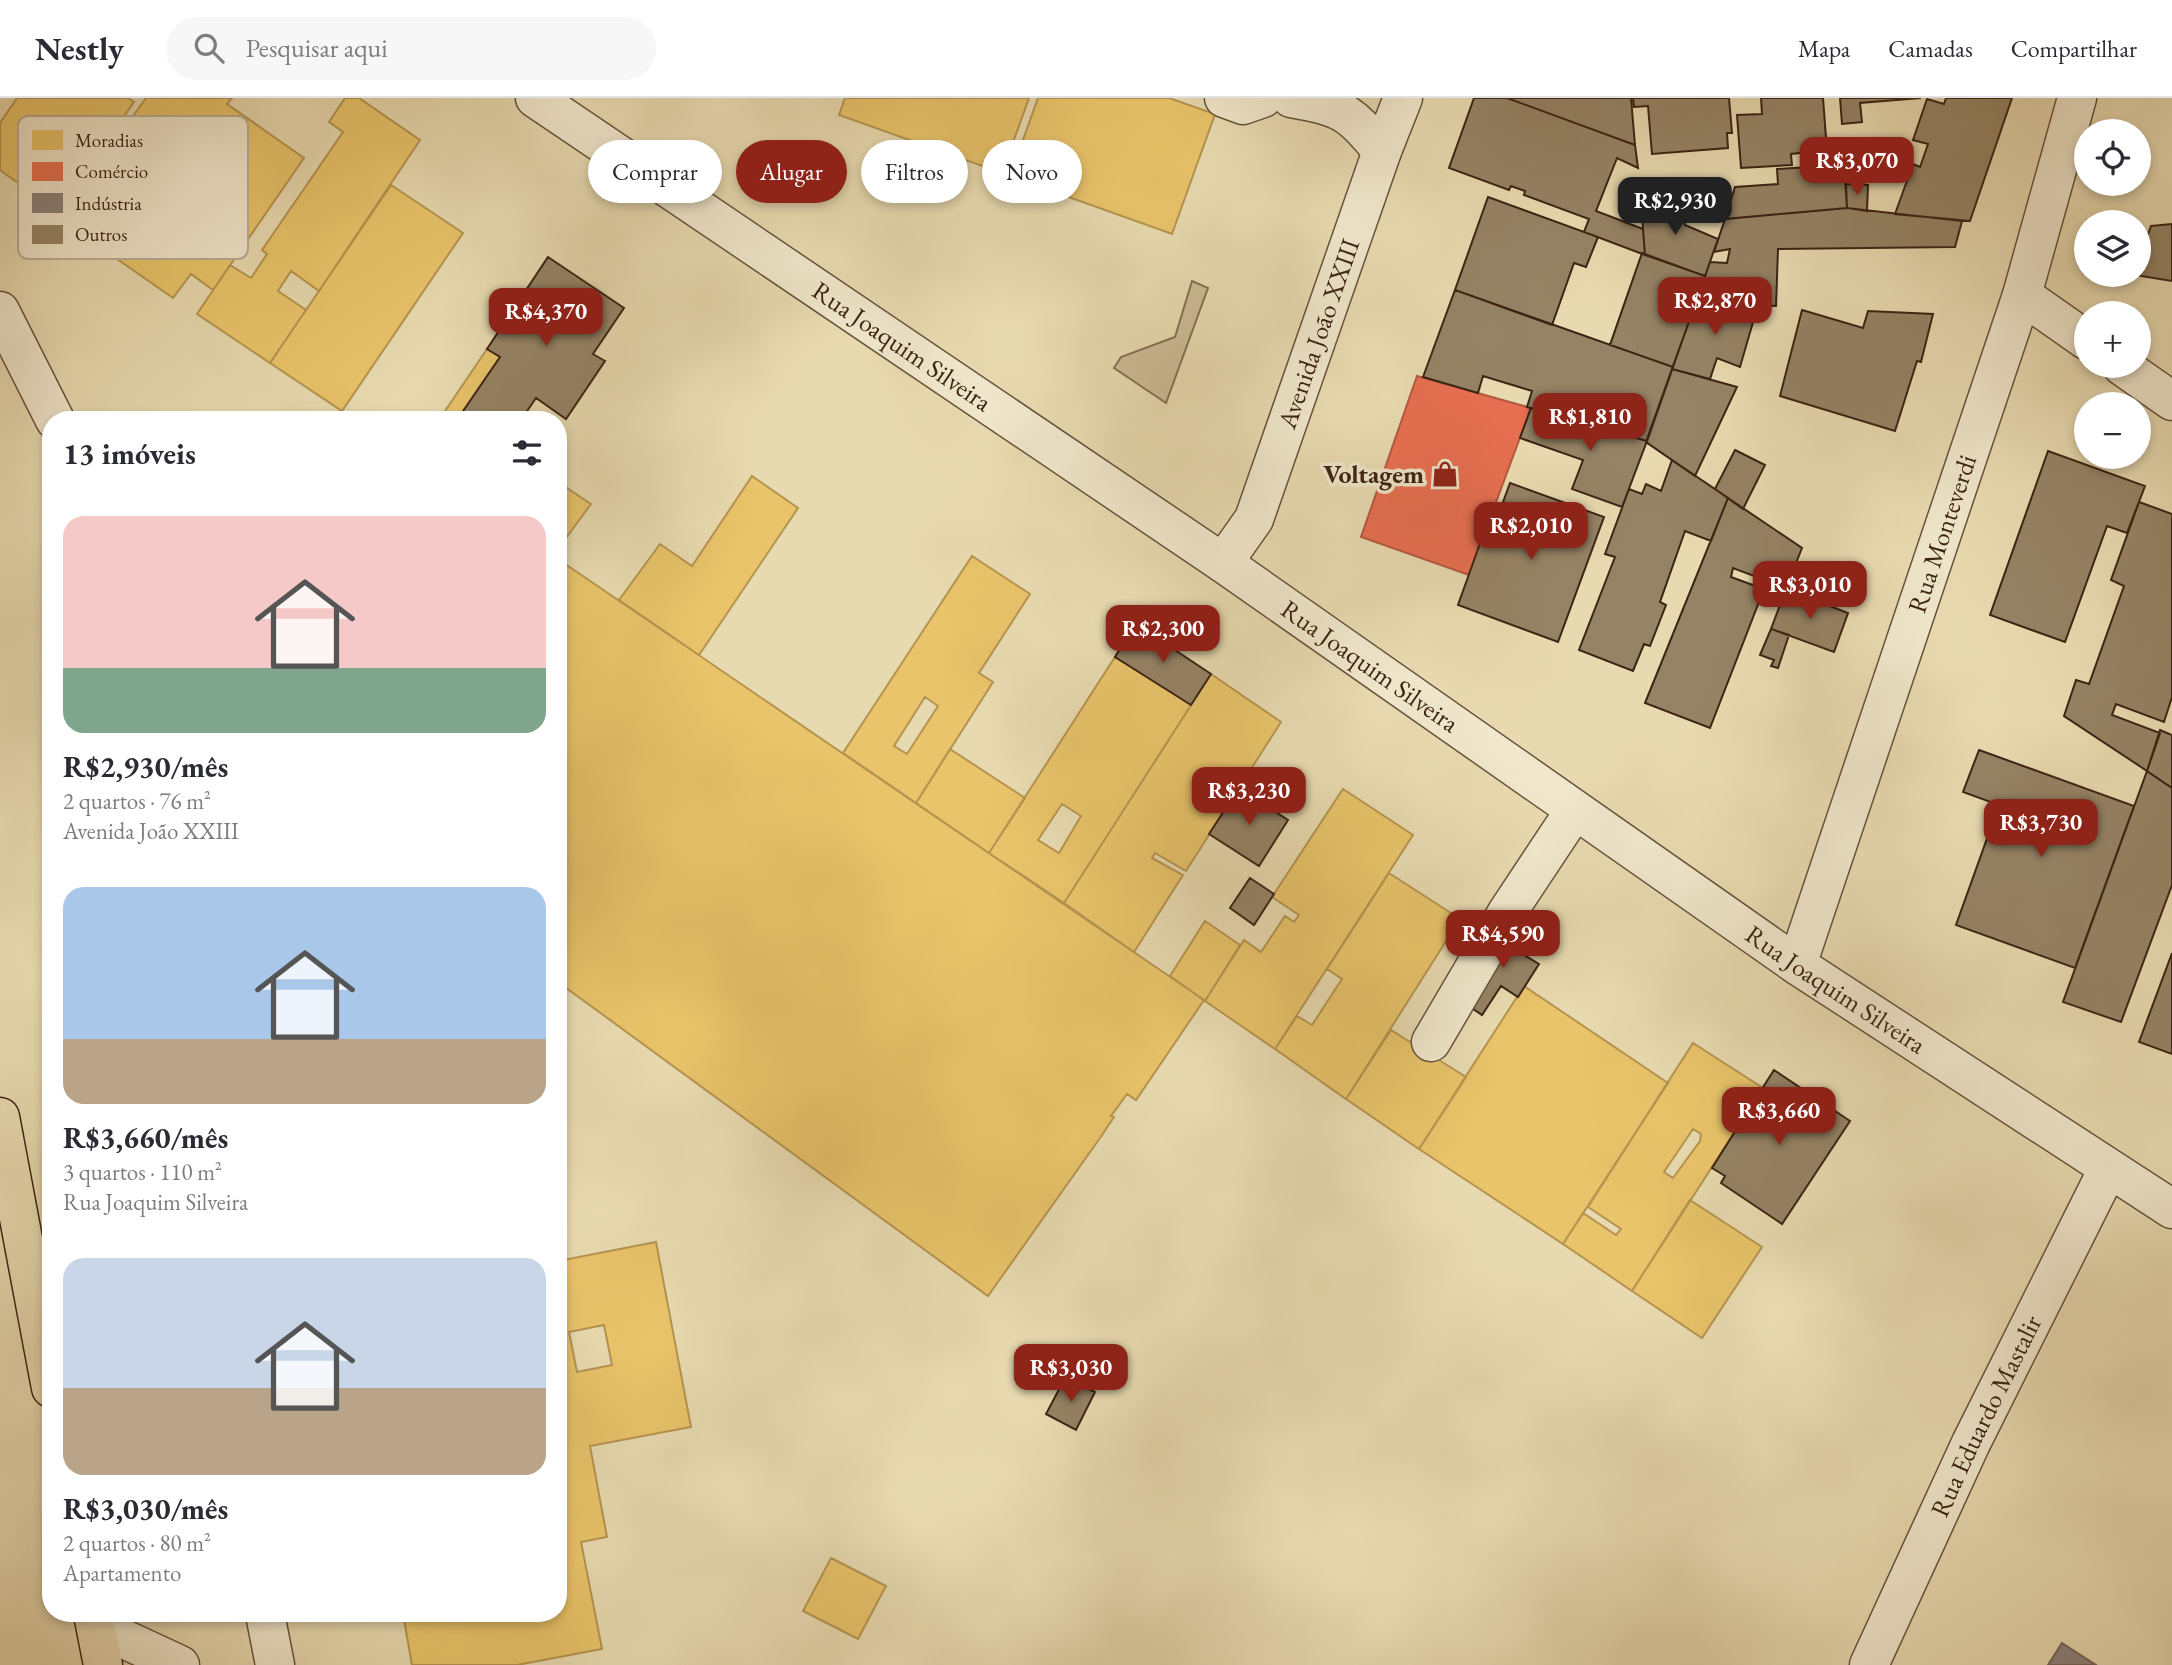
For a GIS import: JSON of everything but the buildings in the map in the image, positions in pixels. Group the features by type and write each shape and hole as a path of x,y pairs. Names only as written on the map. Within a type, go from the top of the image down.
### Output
{"main road":[{"path":"0,1117 42,1341"},
{"path":"0,1228 27,1263"},
{"path":"94,1622 103,1665"}],"street":[{"name":"Rua Joaquim Silveira","path":"535,98 1223,563 1797,965 2172,1209"},
{"path":"1224,98 1243,105 1263,98"},
{"path":"1291,98 1338,108 1373,107 1402,98"},
{"name":"Avenida João XXIII","path":"1223,563 1254,519 1402,98"},
{"name":"Rua Monteverdi","path":"1797,965 2022,295 2077,98"},
{"path":"1338,108 1358,122 1382,151"},
{"path":"2022,295 2074,332"},
{"path":"0,311 50,411"},
{"path":"2139,378 2172,401"},
{"path":"1431,1042 1508,911 1575,810"},
{"name":"Rua Eduardo Mastalir","path":"1869,1665 1972,1443 2108,1169"},
{"path":"98,1622 180,1665"},
{"path":"267,1622 275,1665"}],"shaded area":[{"path":"1192,281 1208,288 1166,403 1114,368 1121,357 1175,337"}],"place":[{"name":"Voltagem","path":"1445,474"}]}
